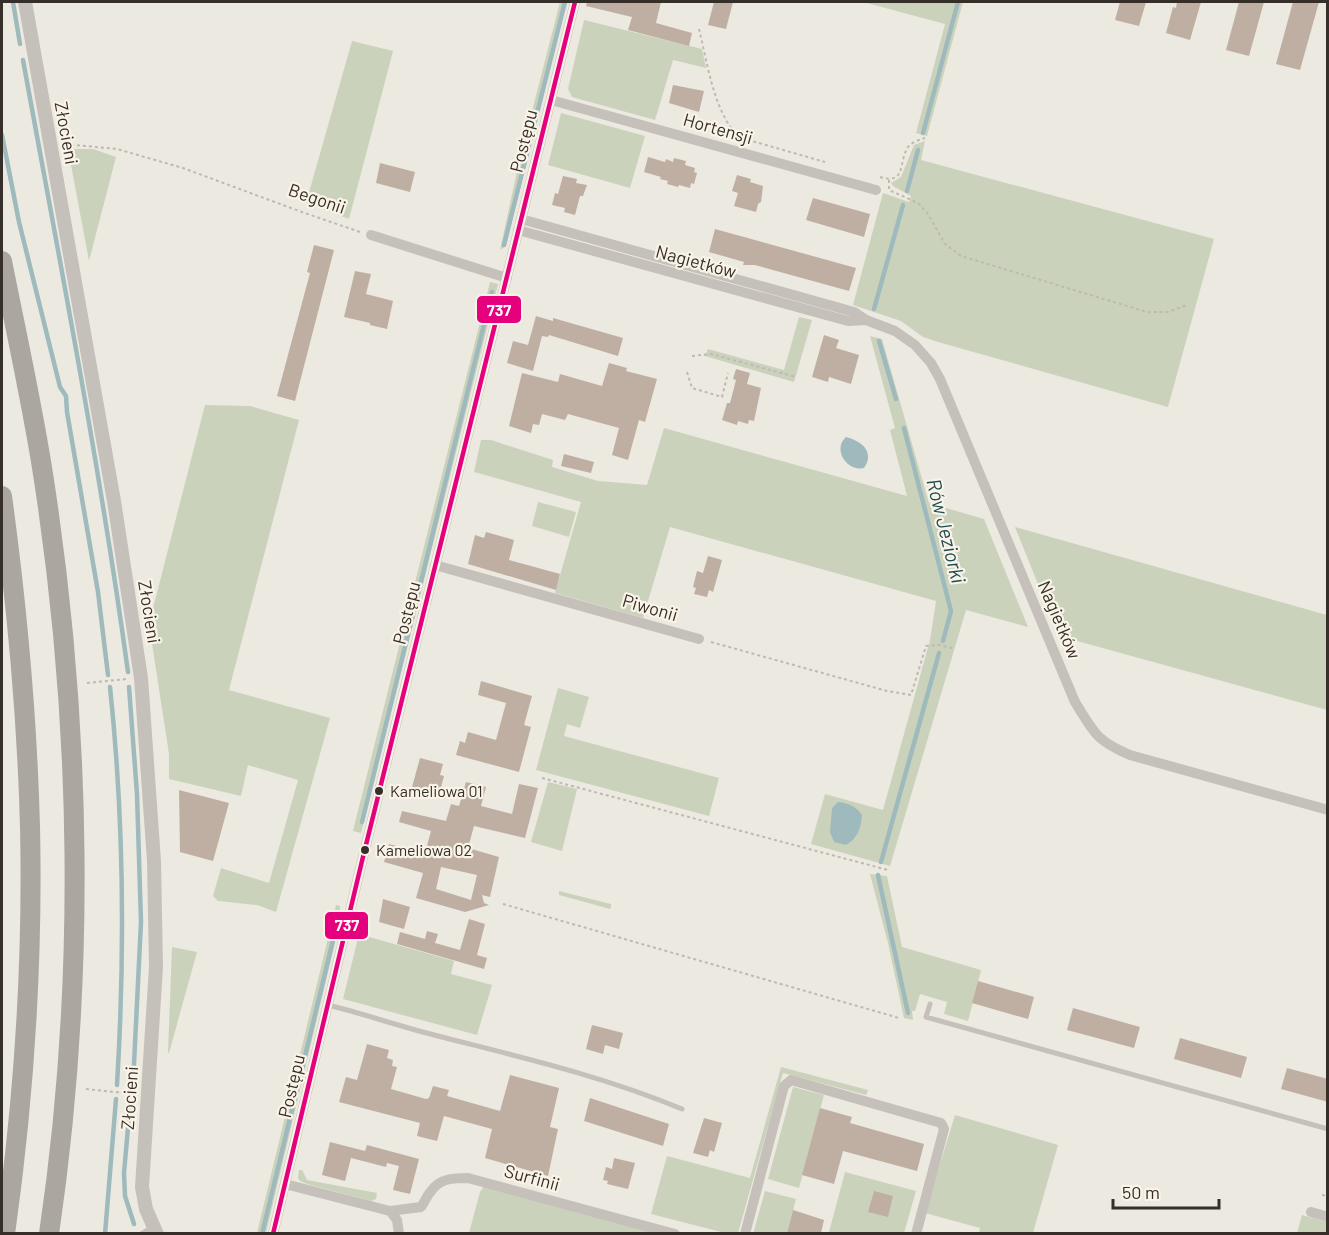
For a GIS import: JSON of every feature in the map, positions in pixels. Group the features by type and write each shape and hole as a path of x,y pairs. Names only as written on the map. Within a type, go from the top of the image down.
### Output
{"highway":[{"path":"2,261 43,473 61,622 72,776 74,848 71,1002 65,1096 49,1233"},
{"path":"2,496 21,666 30,828 29,916 22,1074 5,1233"}],"street":[{"name":"Złocieni","path":"25,2 114,501 141,678 153,838 155,955 142,1187 150,1231"},
{"name":"Postępu","path":"273,1233 435,565 575,2"},
{"name":"Hortensji","path":"551,100 876,190"},
{"name":"Nagietków","path":"520,225 851,311 866,320 896,331 915,345 931,363 940,379 1075,702 1097,736 1110,746 1130,754 1328,810"},
{"path":"371,235 507,278"},
{"name":"Piwonii","path":"435,565 699,639"},
{"path":"745,1233 786,1082 791,1080 939,1121 943,1126 915,1233"},
{"name":"Surfinii","path":"390,1211 421,1207 438,1184 451,1179 468,1178 675,1233"},
{"path":"285,1184 390,1211 397,1220 399,1233"},
{"path":"1311,1212 1328,1216"}],"lane":[{"path":"930,1004 926,1017 1328,1129"},
{"path":"328,1005 420,1032 578,1072 647,1094 682,1109"}],"path":[{"path":"699,29 719,104 729,127 738,137 828,162"},
{"path":"872,175 889,180 900,173 908,148 916,140 925,138"},
{"name":"Begonii","path":"60,144 117,149 183,168 371,235"},
{"path":"889,180 889,190 918,203 928,214 945,244 961,256 1147,312 1168,312 1186,304"},
{"path":"692,356 711,354 796,377"},
{"path":"687,372 692,388 722,397 728,373"},
{"path":"699,639 911,695 926,646 939,645 952,648"},
{"path":"87,683 141,678"},
{"path":"542,778 888,870"},
{"path":"503,904 899,1018"},
{"path":"86,1089 148,1098"},
{"path":"1322,1195 1328,1196"}],"green space":[{"path":"560,2 566,2 506,246 500,250 519,162"},
{"path":"863,2 963,2 927,136 916,133 945,24"},
{"path":"584,20 702,49 706,68 673,60 655,120 572,97 568,89"},
{"path":"352,41 393,51 349,219 306,203"},
{"path":"561,113 645,136 630,188 548,165"},
{"path":"925,141 921,160 1214,239 1168,407 938,342 923,337 901,321 853,305 883,193 909,202 911,196 891,183 901,177 914,145"},
{"path":"68,149 93,149 116,157 89,261"},
{"path":"490,282 498,284 361,833 353,831"},
{"path":"799,317 812,320 794,382 705,356 708,349 784,370"},
{"path":"870,336 882,339 929,503 984,519 1028,627 966,610 890,866 811,844 825,794 883,810 930,640 936,601 670,527 643,618 555,593 581,502 474,472 481,440 491,440 553,460 552,467 598,481 647,485 664,428 907,496 890,430 895,428"},
{"path":"205,405 250,406 299,420 229,690 330,718 276,912 257,905 218,901 213,896 221,868 269,883 298,780 248,765 241,796 169,779 169,754 149,624"},
{"path":"538,502 576,512 569,537 532,526"},
{"path":"1015,527 1327,615 1327,710 1059,636"},
{"path":"558,688 589,697 580,728 567,724 564,736 719,778 709,816 536,770"},
{"path":"548,782 577,789 562,851 531,842"},
{"path":"870,874 887,876 902,947 981,970 968,1021 944,1014 947,1002 920,994 915,1011 912,1011 913,1020 904,1018"},
{"path":"559,891 611,904 611,907 610,909 559,895"},
{"path":"336,905 340,906 339,926 266,1233 257,1233"},
{"path":"359,934 454,961 451,974 492,985 477,1035 343,999"},
{"path":"172,947 197,952 168,1053"},
{"path":"781,1067 868,1090 866,1095 783,1073 738,1233 725,1233 651,1214 667,1156 750,1178"},
{"path":"793,1087 824,1095 799,1188 768,1179"},
{"path":"955,1115 1058,1145 1033,1233 979,1233 980,1228 925,1213"},
{"path":"299,1170 302,1170 307,1180 377,1193 376,1199 371,1201 307,1184 298,1178"},
{"path":"845,1172 916,1191 904,1233 835,1234 829,1232"},
{"path":"484,1186 658,1233 469,1233 480,1192"},
{"path":"765,1191 796,1199 787,1233 753,1234"},
{"path":"1302,1215 1327,1222 1327,1233 1297,1233"}],"water":[{"path":"846,437 857,441 865,448 868,457 864,468 852,467 843,458 841,447"},
{"path":"838,802 852,806 862,815 858,832 846,845 834,842 830,832 832,808"}],"building":[{"path":"587,2 661,2 656,23 692,33 689,46 628,30 632,17 586,6"},
{"path":"714,2 733,2 726,29 708,25"},
{"path":"1120,2 1146,2 1139,26 1115,20"},
{"path":"1177,2 1201,2 1190,40 1166,33 1173,7 1176,8"},
{"path":"1239,2 1264,2 1249,56 1226,50"},
{"path":"1293,2 1319,2 1300,70 1276,64"},
{"path":"673,85 704,91 699,112 669,103"},
{"path":"648,157 665,162 666,159 673,162 674,158 686,161 685,165 695,168 694,172 697,173 694,184 691,183 690,188 679,185 678,187 667,184 668,181 660,179 661,177 644,172"},
{"path":"380,163 415,172 410,192 376,183"},
{"path":"737,175 763,186 761,202 756,212 734,206 738,193 732,191"},
{"path":"563,176 577,179 576,183 587,185 583,196 580,196 575,215 564,212 565,208 552,205"},
{"path":"813,198 870,214 864,237 806,220"},
{"path":"715,229 856,268 849,291 755,265 743,265 744,262 709,252"},
{"path":"314,245 334,250 295,401 277,396 310,273 307,272"},
{"path":"355,271 371,274 366,294 393,301 387,329 344,317"},
{"path":"536,316 553,321 553,318 623,338 618,356 549,335 548,337 542,336 533,371 507,363 513,341 528,345"},
{"path":"824,335 839,340 836,348 859,355 851,384 829,377 828,382 812,377"},
{"path":"609,363 627,368 626,371 657,379 645,422 639,420 628,460 612,455 619,428 568,414 565,420 542,414 539,425 533,424 531,433 509,426 522,373 558,382 560,374 602,386"},
{"path":"736,369 750,373 747,384 761,388 754,421 749,420 748,424 738,421 737,425 722,420 727,403 730,403 736,380 733,379"},
{"path":"564,454 594,462 591,473 561,466"},
{"path":"486,532 514,540 509,560 560,574 556,590 468,564 475,535 484,538"},
{"path":"708,556 722,560 713,592 709,590 707,597 694,594 696,588 693,587 697,571 703,573"},
{"path":"481,681 532,696 524,725 531,727 519,772 456,755 460,741 465,743 468,732 496,740 506,703 478,695"},
{"path":"420,758 443,764 440,775 444,776 439,795 412,787"},
{"path":"466,782 486,787 481,806 512,814 519,784 538,788 525,838 474,826 468,848 499,857 490,897 482,895 484,903 489,905 465,912 416,898 423,873 384,862 389,844 425,853 431,831 399,822 402,811 446,821 451,804 459,806","holes":["441,867 477,875 471,900 436,889"]},
{"path":"179,790 229,803 213,861 180,852"},
{"path":"383,899 410,907 404,929 379,922"},
{"path":"469,919 485,924 477,955 487,958 484,969 397,944 400,932 425,939 427,931 438,934 435,943 460,950"},
{"path":"978,981 1034,997 1028,1019 972,1003"},
{"path":"1073,1008 1140,1027 1134,1048 1067,1030"},
{"path":"592,1025 623,1033 619,1049 605,1045 603,1054 586,1049"},
{"path":"1180,1038 1247,1057 1241,1078 1174,1059"},
{"path":"367,1044 389,1050 387,1058 393,1060 392,1066 397,1067 391,1089 426,1099 429,1098 433,1086 449,1090 447,1096 500,1111 510,1075 559,1088 550,1127 558,1129 548,1176 485,1158 492,1129 444,1116 437,1141 417,1136 420,1123 339,1102 346,1077 357,1080"},
{"path":"1287,1068 1328,1079 1328,1102 1281,1089"},
{"path":"590,1098 669,1124 663,1146 584,1121"},
{"path":"820,1108 852,1117 850,1123 924,1144 917,1171 843,1151 834,1184 802,1175"},
{"path":"704,1118 722,1123 714,1152 710,1150 708,1157 693,1153"},
{"path":"330,1142 365,1151 367,1145 419,1159 410,1194 393,1190 399,1166 387,1163 386,1167 351,1158 345,1181 322,1175"},
{"path":"614,1158 635,1163 628,1189 607,1184 608,1181 603,1180 606,1167 612,1169"},
{"path":"874,1191 893,1196 888,1217 868,1212"},
{"path":"793,1210 824,1220 821,1233 787,1233"}],"waterway":[{"path":"13,2 20,44"},
{"path":"504,245 565,2"},
{"name":"Rów Jeziorki","path":"923,133 958,2"},
{"path":"23,60 92,442 128,672"},
{"path":"2,135 19,222 60,387 66,396 98,592 108,675"},
{"name":"Rów Jeziorki","path":"907,191 918,150"},
{"name":"Rów Jeziorki","path":"874,309 903,205"},
{"path":"362,822 492,292"},
{"name":"Rów Jeziorki","path":"879,341 896,399"},
{"name":"Rów Jeziorki","path":"904,428 951,611 943,641"},
{"name":"Rów Jeziorki","path":"881,862 939,653"},
{"path":"110,687 118,786 122,886 117,1085"},
{"path":"129,687 137,794 141,922 133,1084"},
{"name":"Rów Jeziorki","path":"878,875 908,1013"},
{"path":"262,1234 335,932"},
{"path":"105,1234 116,1099"},
{"path":"130,1105 124,1173 125,1196 134,1224"}],"transit line":[{"name":"737","path":"273,1234 362,861 575,2"}],"place":[{"name":"Kameliowa 01","path":"379,791"},
{"name":"Kameliowa 02","path":"365,850"}]}
